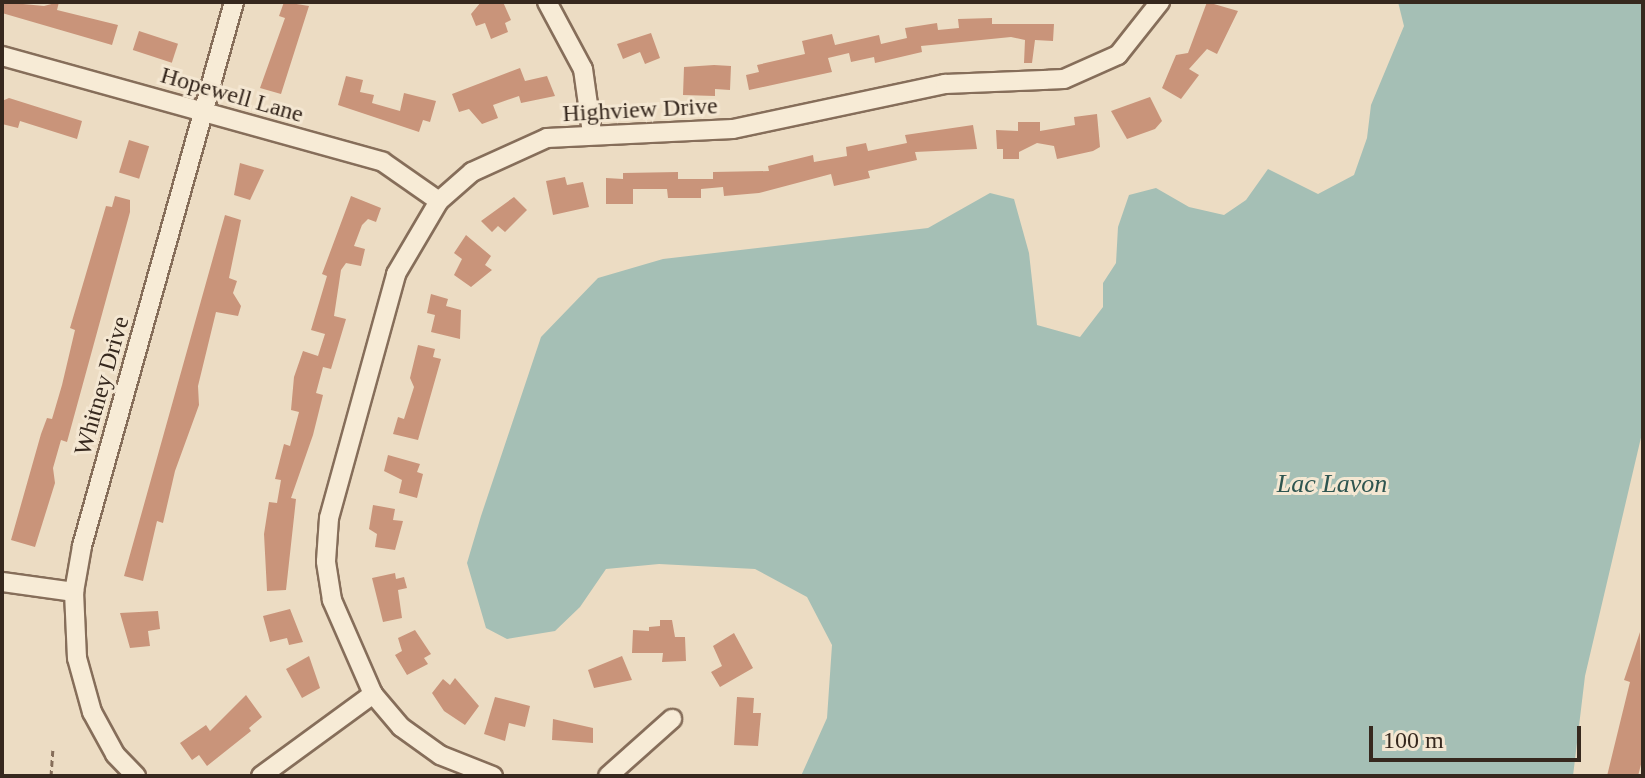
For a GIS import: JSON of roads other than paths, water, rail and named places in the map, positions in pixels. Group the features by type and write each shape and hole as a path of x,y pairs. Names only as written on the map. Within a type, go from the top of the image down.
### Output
{"street":[{"name":"Whitney Drive","path":"136,776 115,754 92,712 77,658 74,592 82,546 234,2"},
{"path":"547,2 583,69 592,133"},
{"name":"Highview Drive","path":"493,776 440,755 401,727 373,694 332,600 326,561 329,518 396,274 439,201 472,172 509,152 547,138 592,133 733,129 945,84 1064,79 1118,55 1160,2"},
{"name":"Hopewell Lane","path":"2,56 383,162 439,201"},
{"path":"2,582 74,592"},
{"path":"261,776 373,694"},
{"path":"608,776 672,719"}],"water":[{"name":"Lac Lavon","path":"1398,2 1643,2 1643,429 1585,676 1573,776 801,776 827,718 832,645 807,597 755,569 659,564 606,569 580,607 555,631 507,639 486,628 467,563 481,516 541,337 598,278 663,259 928,228 990,193 1014,199 1029,253 1037,325 1080,337 1103,307 1103,283 1116,263 1118,227 1129,195 1156,188 1189,207 1224,215 1246,200 1268,169 1318,194 1354,175 1367,138 1371,105 1404,26"}]}
